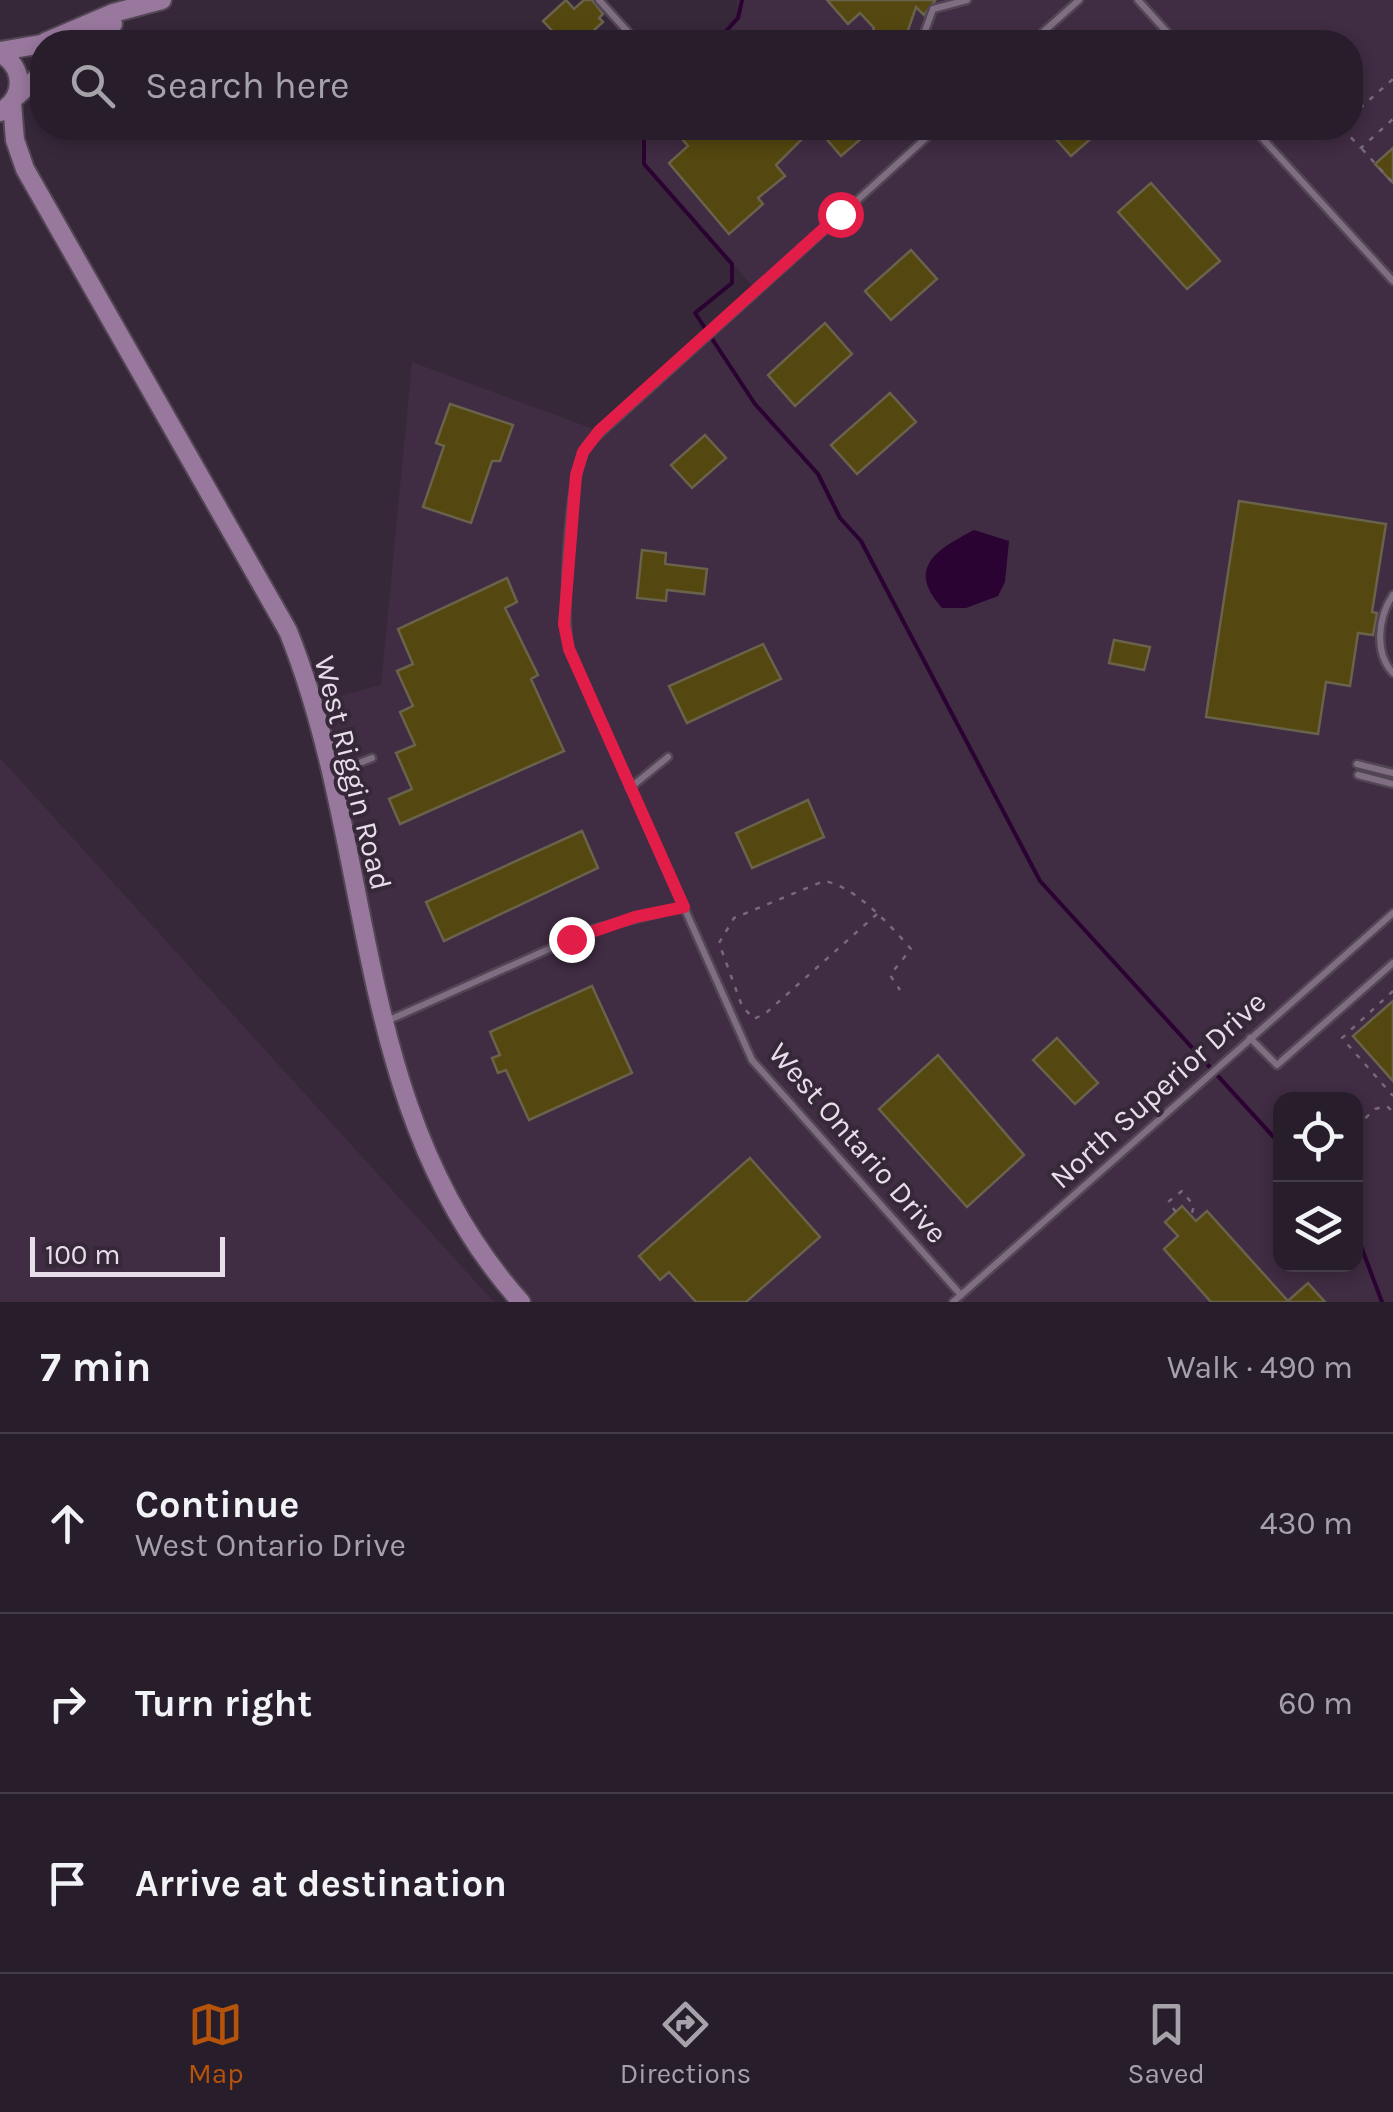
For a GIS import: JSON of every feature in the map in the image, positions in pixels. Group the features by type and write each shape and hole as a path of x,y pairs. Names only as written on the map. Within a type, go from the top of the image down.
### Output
{"street":[{"path":"74,30 114,13 162,0"},
{"path":"101,30 142,6"},
{"path":"0,52 30,46"},
{"name":"West Riggin Road","path":"0,52 18,73 10,104 15,140 25,169 272,598 303,669 406,1107 440,1186 466,1231 521,1302"},
{"path":"10,104 30,85"},
{"name":"West Riggin Road","path":"0,142 25,169"}],"lane":[{"path":"599,0 626,30"},
{"path":"925,30 933,9 967,0"},
{"path":"1045,30 1079,0"},
{"path":"1138,0 1165,30"},
{"name":"West Ontario Drive","path":"924,140 599,431 583,452 576,475 564,624 569,649 758,1070 961,1295"},
{"path":"1264,140 1393,281"},
{"path":"1393,595 1384,611 1380,652 1393,673"},
{"path":"630,788 668,757"},
{"path":"329,776 372,758"},
{"path":"1357,764 1393,772"},
{"path":"1358,776 1393,784"},
{"path":"384,1022 594,929 684,907"},
{"name":"North Superior Drive","path":"952,1302 1393,913"},
{"path":"1250,1038 1277,1066 1393,963"}],"path":[{"path":"1363,106 1393,80"},
{"path":"1362,148 1393,118"},
{"path":"1354,140 1393,184"},
{"path":"876,914 766,1013 754,1018 746,1013 719,942 734,918 824,881 866,901 910,950 890,975 900,990"},
{"path":"1393,991 1342,1038 1393,1096"},
{"path":"1366,1066 1373,1058"},
{"path":"1363,1120 1375,1109 1387,1106 1393,1112"},
{"path":"1176,1212 1168,1202 1182,1191 1194,1206 1191,1216"}],"shaded area":[{"path":"737,0 1393,0 1393,1302 530,1302 466,1231 416,1135 313,703 381,685 412,362 599,431 755,289 644,164 641,140 1363,140 1363,30 727,30 738,18"},
{"path":"974,530 1009,541 1005,582 998,596 966,608 942,608 931,594 926,570 938,552"},
{"path":"0,758 494,1302 0,1302"}],"building":[{"path":"566,0 574,9 584,0 592,0 603,14 599,18 603,22 594,30 552,30 543,21"},
{"path":"827,0 935,1 924,15 916,7 908,30 873,30 860,13 848,24"},
{"path":"683,140 801,140 776,165 785,176 758,198 763,204 729,234 669,163 688,146"},
{"path":"827,140 860,140 841,156"},
{"path":"1057,140 1089,140 1071,156"},
{"path":"1393,148 1393,183 1375,164"},
{"path":"1151,183 1220,261 1187,289 1118,212"},
{"path":"911,250 937,279 891,320 865,291"},
{"path":"825,323 852,354 795,406 768,375"},
{"path":"890,393 916,422 857,474 831,445"},
{"path":"450,404 513,425 500,461 492,461 471,523 423,507 444,446 436,443"},
{"path":"705,435 726,458 692,488 671,465"},
{"path":"1239,501 1386,524 1372,612 1377,613 1373,635 1358,633 1350,686 1326,682 1318,734 1206,717"},
{"path":"642,550 666,553 665,564 707,569 704,594 667,590 666,601 637,598"},
{"path":"507,578 517,602 505,608 538,675 531,679 564,751 400,824 389,799 412,789 396,753 415,745 400,712 413,706 397,671 413,664 398,629"},
{"path":"1114,640 1150,647 1144,670 1109,663"},
{"path":"763,644 781,679 687,723 669,686"},
{"path":"808,800 824,837 752,868 736,833"},
{"path":"582,831 598,868 444,941 426,902"},
{"path":"592,986 632,1073 529,1120 506,1070 498,1073 492,1058 500,1055 490,1032"},
{"path":"1393,1001 1393,1081 1353,1036"},
{"path":"1057,1038 1098,1083 1075,1104 1033,1060"},
{"path":"938,1055 1024,1155 967,1207 879,1109"},
{"path":"750,1158 820,1237 746,1302 696,1302 669,1272 660,1280 639,1256"},
{"path":"1182,1206 1196,1221 1207,1211 1288,1301 1308,1283 1325,1302 1211,1302 1164,1249 1178,1236 1165,1222"}],"waterway":[{"path":"727,30 738,18 742,0"},
{"path":"644,140 644,164 732,264 732,283 695,313 755,404 818,474 840,518 861,541 1040,881 1273,1136"},
{"path":"1363,1252 1382,1302"}],"route":[{"path":"571,939 635,917 684,907 569,649 564,624 576,475 583,452 599,431 840,214"}]}
